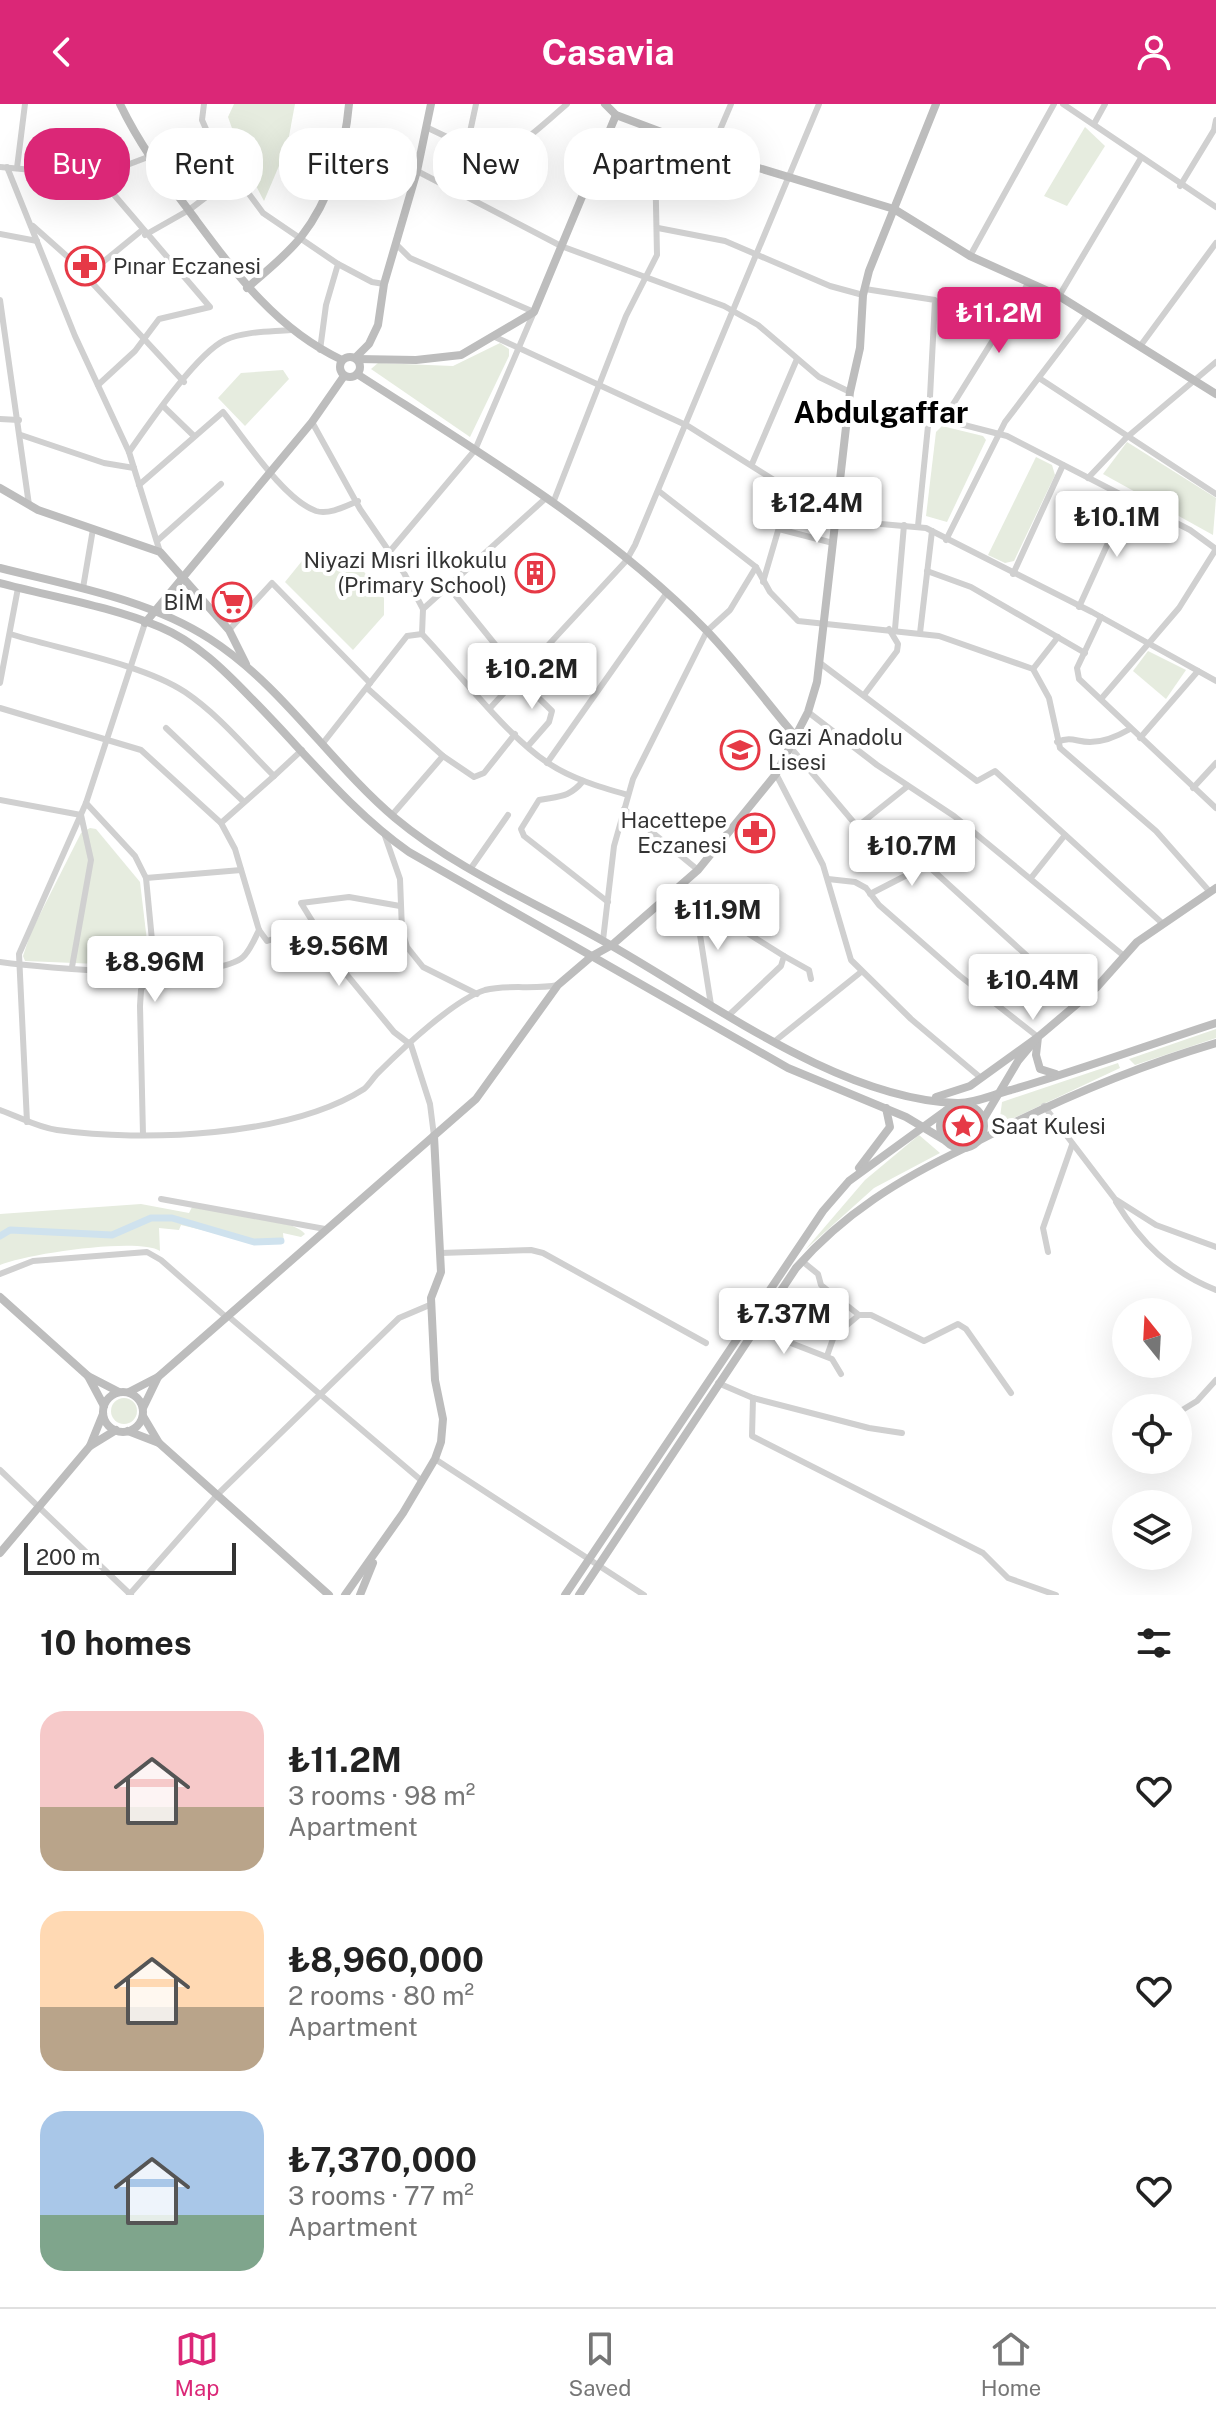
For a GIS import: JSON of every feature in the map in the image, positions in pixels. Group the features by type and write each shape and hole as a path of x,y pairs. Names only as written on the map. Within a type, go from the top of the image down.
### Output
{"main road":[{"path":"120,104 146,153"},
{"path":"347,128 349,104"},
{"path":"417,171 431,104"},
{"path":"605,104 616,115 650,128"},
{"path":"90,1446 109,1398 158,1377 476,1099 558,985 678,890 776,774 808,712 820,663 850,392 860,348 864,292 936,104"},
{"path":"181,200 247,288 291,330 320,350 342,360 447,359 495,337 534,312 616,115"},
{"path":"760,168 894,209 970,256 1059,296 1216,394"},
{"path":"247,288 301,237 324,200"},
{"path":"356,358 369,344 378,325 384,284 409,200"},
{"path":"356,358 360,368 357,374"},
{"path":"342,360 340,367 344,376"},
{"path":"145,623 312,422 344,376 357,374 549,500 666,594 707,631 796,737"},
{"path":"0,488 29,505 160,552 229,630 247,667"},
{"path":"0,568 83,588 156,611 212,640 247,667 392,815 471,868 612,945 775,1041 849,1077 913,1097 961,1103 975,1108 983,1120"},
{"path":"0,583 51,594 159,627 217,663 385,836 451,878 788,1068 886,1108 965,1148"},
{"path":"913,1097 944,1097 981,1078 1079,1003 1124,956 1162,923 1213,890"},
{"path":"849,1181 923,1125 961,1103 1062,1074 1216,1023"},
{"path":"1038,1037 1036,1055 1040,1069 1062,1074"},
{"path":"978,1141 983,1120 1018,1061 1038,1037"},
{"path":"579,1595 718,1383 819,1241 879,1193 1044,1106 1127,1071 1216,1043"},
{"path":"1123,1054 1127,1071"},
{"path":"565,1595 789,1258 885,1137 890,1127 886,1108"},
{"path":"946,1141 940,1121 948,1109"},
{"path":"345,1595 377,1551 435,1459 443,1419 435,1380 432,1304 441,1272 434,1136"},
{"path":"0,1297 88,1376 138,1397 159,1443"},
{"path":"88,1376 107,1423 116,1430 128,1431 159,1443 329,1595"},
{"path":"128,1431 137,1426 158,1377"},
{"path":"0,1553 90,1446 116,1430"},
{"path":"360,1595 377,1551"}],"street":[{"path":"17,168 25,104"},
{"path":"204,104 202,120 206,128"},
{"path":"471,128 476,104"},
{"path":"539,128 567,104"},
{"path":"721,128 731,104"},
{"path":"491,707 626,561 688,426 819,104"},
{"path":"970,256 1054,104"},
{"path":"1063,104 1180,186 1216,207"},
{"path":"1094,124 1105,104"},
{"path":"1180,186 1215,130 1216,120"},
{"path":"426,127 433,130"},
{"path":"1059,296 1141,158"},
{"path":"24,169 3,167 129,452 160,552"},
{"path":"417,171 561,246 644,279 688,290 734,312 758,325 819,377 850,392"},
{"path":"98,385 159,319 210,307 197,288 143,233 117,200"},
{"path":"86,276 143,233 189,210 202,200"},
{"path":"253,200 263,213 338,264 372,282 384,284"},
{"path":"423,609 447,585 549,500 657,255 657,200"},
{"path":"30,223 86,276 184,382"},
{"path":"658,228 704,235 758,254 830,286 935,300 929,416 918,526"},
{"path":"0,234 37,241"},
{"path":"1141,345 1216,243"},
{"path":"391,550 475,450 534,312 410,258 397,245"},
{"path":"320,350 326,305 338,264"},
{"path":"948,420 952,406 1029,281"},
{"path":"0,300 29,505"},
{"path":"946,540 998,433 1088,313"},
{"path":"129,452 205,355 223,341 242,334 291,330"},
{"path":"495,337 688,426 790,490 839,498"},
{"path":"752,464 797,359"},
{"path":"1088,478 1126,438 1216,362"},
{"path":"1039,378 1126,438 1216,494"},
{"path":"163,406 194,436"},
{"path":"849,408 929,416 998,433 1190,530 1216,549 1179,608 1101,699"},
{"path":"139,485 223,412 296,498 318,512 337,510 358,501"},
{"path":"0,419 19,420"},
{"path":"312,422 391,550 423,609 422,634 515,734 547,763 583,781 628,795"},
{"path":"21,435 104,463 134,468"},
{"path":"1013,574 1063,465"},
{"path":"157,541 221,484"},
{"path":"763,582 790,490"},
{"path":"660,492 756,567 763,582 793,618 920,633 985,650 1033,669 1049,698 1057,742 1066,755 1156,831 1213,890"},
{"path":"1079,607 1128,499"},
{"path":"836,520 918,526 932,531 1101,617 1216,681"},
{"path":"864,695 897,651 898,644 892,629 904,525"},
{"path":"83,588 93,529"},
{"path":"779,529 834,543"},
{"path":"920,633 932,531"},
{"path":"603,940 614,846 628,795 707,631 730,610 756,567"},
{"path":"927,571 963,583 1085,653"},
{"path":"229,630 272,583 368,685 443,756 479,776 515,734"},
{"path":"447,585 552,711 549,722 528,746"},
{"path":"0,683 18,588"},
{"path":"547,763 666,594"},
{"path":"1101,617 1077,676 1216,808"},
{"path":"27,1122 29,1096 19,954 86,803 145,623"},
{"path":"10,634 130,669 182,690 216,716 274,776"},
{"path":"323,743 407,636 422,634"},
{"path":"1033,669 1058,637"},
{"path":"820,663 977,781 995,771 1162,923"},
{"path":"1140,738 1198,671"},
{"path":"0,708 141,750 221,823 241,870 259,930 267,941 314,926"},
{"path":"808,712 954,816 1124,956"},
{"path":"166,728 244,802"},
{"path":"1057,742 1073,737 1087,742 1103,740 1130,729"},
{"path":"791,748 872,844"},
{"path":"221,823 302,750"},
{"path":"392,815 443,756"},
{"path":"1193,788 1216,763"},
{"path":"776,774 828,879 848,954 861,972 981,1078"},
{"path":"583,781 573,793 562,798 539,800 521,826 522,833 608,902"},
{"path":"858,826 908,786"},
{"path":"0,800 81,815"},
{"path":"86,803 135,856 146,878 154,961 141,990 143,1135"},
{"path":"624,809 698,870"},
{"path":"72,967 91,860 81,815"},
{"path":"471,868 508,815"},
{"path":"1031,878 1065,835"},
{"path":"385,836 400,879 402,930 412,956 423,967 477,994"},
{"path":"870,894 942,857"},
{"path":"926,864 1079,1003"},
{"path":"146,878 241,870"},
{"path":"828,879 855,882 960,976 1038,1037"},
{"path":"678,890 809,970 811,979"},
{"path":"400,906 349,897 301,903 378,1015 411,1045 430,1104 434,1136"},
{"path":"695,903 711,1005"},
{"path":"0,962 148,971 216,969 244,956 259,930"},
{"path":"729,1015 781,966 784,956"},
{"path":"775,1041 861,972"},
{"path":"0,1110 56,1130 143,1135 272,1126 305,1115 366,1087 411,1045 477,994 486,990 533,990 558,985"},
{"path":"1044,1106 1115,1199 1130,1225 1152,1250 1179,1273 1216,1290"},
{"path":"1048,1252 1043,1228 1072,1145"},
{"path":"161,1199 325,1229"},
{"path":"1115,1199 1156,1225 1216,1247"},
{"path":"440,1253 531,1250 543,1253 706,1343"},
{"path":"0,1274 33,1261 147,1252 161,1260 322,1394 422,1481"},
{"path":"802,1261 818,1274 821,1285 859,1315 871,1315 924,1341 958,1324 966,1329 1011,1393"},
{"path":"0,1470 130,1595 218,1494 399,1318 432,1304"},
{"path":"827,1356 834,1336 859,1315"},
{"path":"755,1329 827,1356 841,1374"},
{"path":"1192,1404 1216,1380"},
{"path":"718,1383 753,1398 902,1433"},
{"path":"753,1398 752,1436 983,1553 1008,1578 1056,1595"},
{"path":"435,1459 644,1595"}],"shaded area":[{"path":"234,104 295,104 291,128 279,128 279,166 264,201 263,128 232,128 228,117"},
{"path":"1085,127 1105,146 1067,206 1044,196"},
{"path":"500,343 509,349 509,356 470,437 371,369 378,363 453,366"},
{"path":"283,370 289,379 245,426 218,398 241,373"},
{"path":"942,426 983,436 986,440 947,522 926,516 936,432"},
{"path":"1127,442 1216,498 1213,535 1103,474"},
{"path":"1036,457 1052,465 1055,475 1014,561 1005,563 988,555"},
{"path":"306,556 328,575 352,556 384,598 384,615 353,650 285,582"},
{"path":"1148,651 1186,670 1166,699 1133,671"},
{"path":"90,828 96,829 140,882 149,958 147,966 25,961 23,956 31,932 81,833"},
{"path":"1216,1029 1216,1038 1135,1065 1129,1059"},
{"path":"1118,1063 1120,1068 999,1125 1002,1102"},
{"path":"963,1114 971,1118 975,1126 971,1134 963,1138 955,1134 951,1126 955,1118"},
{"path":"919,1135 940,1153 874,1188 805,1250 865,1180"},
{"path":"141,1204 189,1213 192,1207 253,1216 298,1228 305,1234 301,1237 283,1233 284,1243 256,1243 181,1225 179,1230 159,1228 160,1251 148,1247 107,1246 56,1252 0,1265 0,1214"},
{"path":"124,1398 133,1402 137,1411 133,1420 124,1424 115,1420 111,1411 115,1402"}],"waterway":[{"path":"0,1236 10,1230 112,1235 151,1218 172,1218 254,1242 281,1241"}],"place":[{"name":"Pınar Eczanesi","path":"85,266"},
{"name":"Niyazi Mısri İlkokulu (Primary School)","path":"535,573"},
{"name":"BİM","path":"232,602"},
{"name":"Gazi Anadolu Lisesi","path":"740,750"},
{"name":"Hacettepe Eczanesi","path":"755,833"},
{"name":"Saat Kulesi","path":"963,1126"}],"district":[{"name":"Abdulgaffar","path":"881,412"}]}
